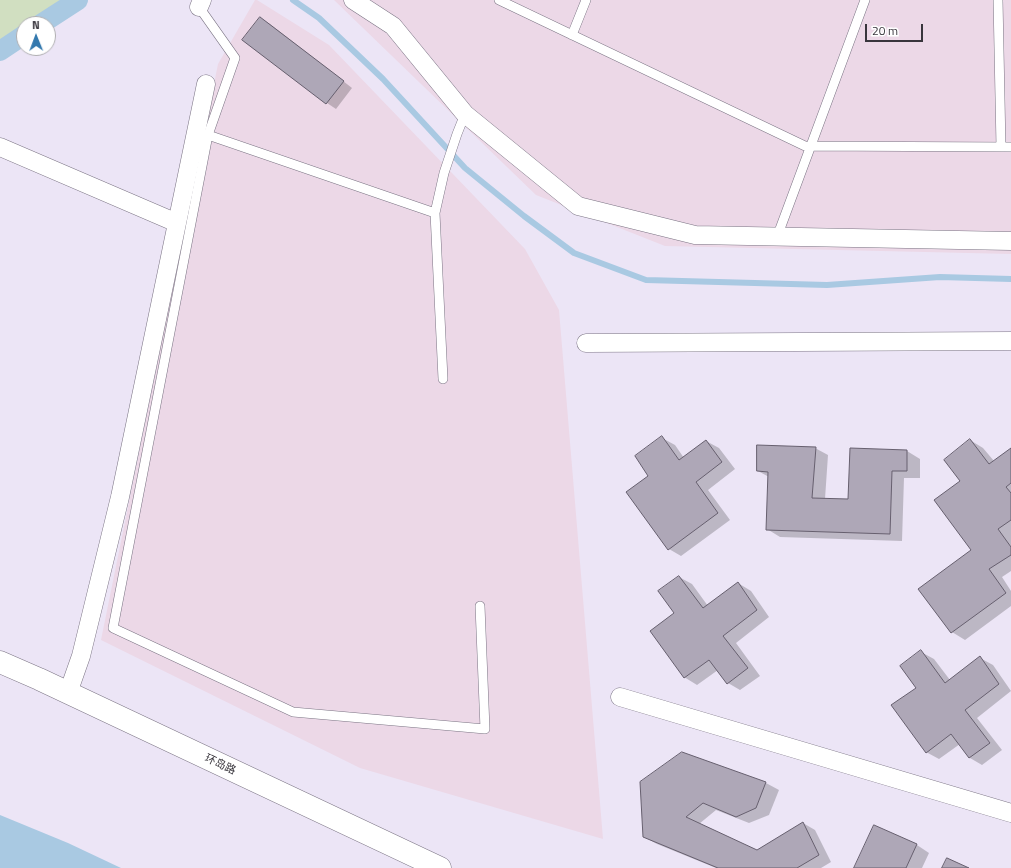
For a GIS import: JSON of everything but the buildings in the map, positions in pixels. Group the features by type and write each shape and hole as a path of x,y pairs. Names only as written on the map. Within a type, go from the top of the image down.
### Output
{"street":[{"path":"353,0 392,26 466,114 578,206 695,236 1011,241"},
{"path":"68,693 81,656 120,497 206,84"},
{"path":"0,147 177,223"},
{"path":"586,343 1011,341"},
{"name":"环岛路","path":"0,662 440,868"},
{"path":"620,698 1011,813"}],"lane":[{"path":"499,0 805,146 1011,147"},
{"path":"572,35 586,0"},
{"path":"777,237 865,0"},
{"path":"998,0 1001,147"},
{"path":"201,4 234,58 208,135 113,628 293,712 485,730 480,606"},
{"path":"443,379 435,213 444,173 457,134 466,114"},
{"path":"208,135 435,213"}],"shaded area":[{"path":"255,0 329,45 525,249 559,310 603,839 360,768 101,640 218,64"},
{"path":"334,0 1011,0 1011,254 665,246 536,195"}],"green space":[{"path":"0,0 60,0 39,16 16,16 16,34 0,47"}],"water":[{"path":"0,815 68,843 121,868 0,868"}],"waterway":[{"path":"53,16 78,0"},
{"path":"293,0 319,18 383,79 465,168 524,216 574,253 646,280 827,285 940,277 1011,279"},
{"path":"0,51 16,40"}]}
